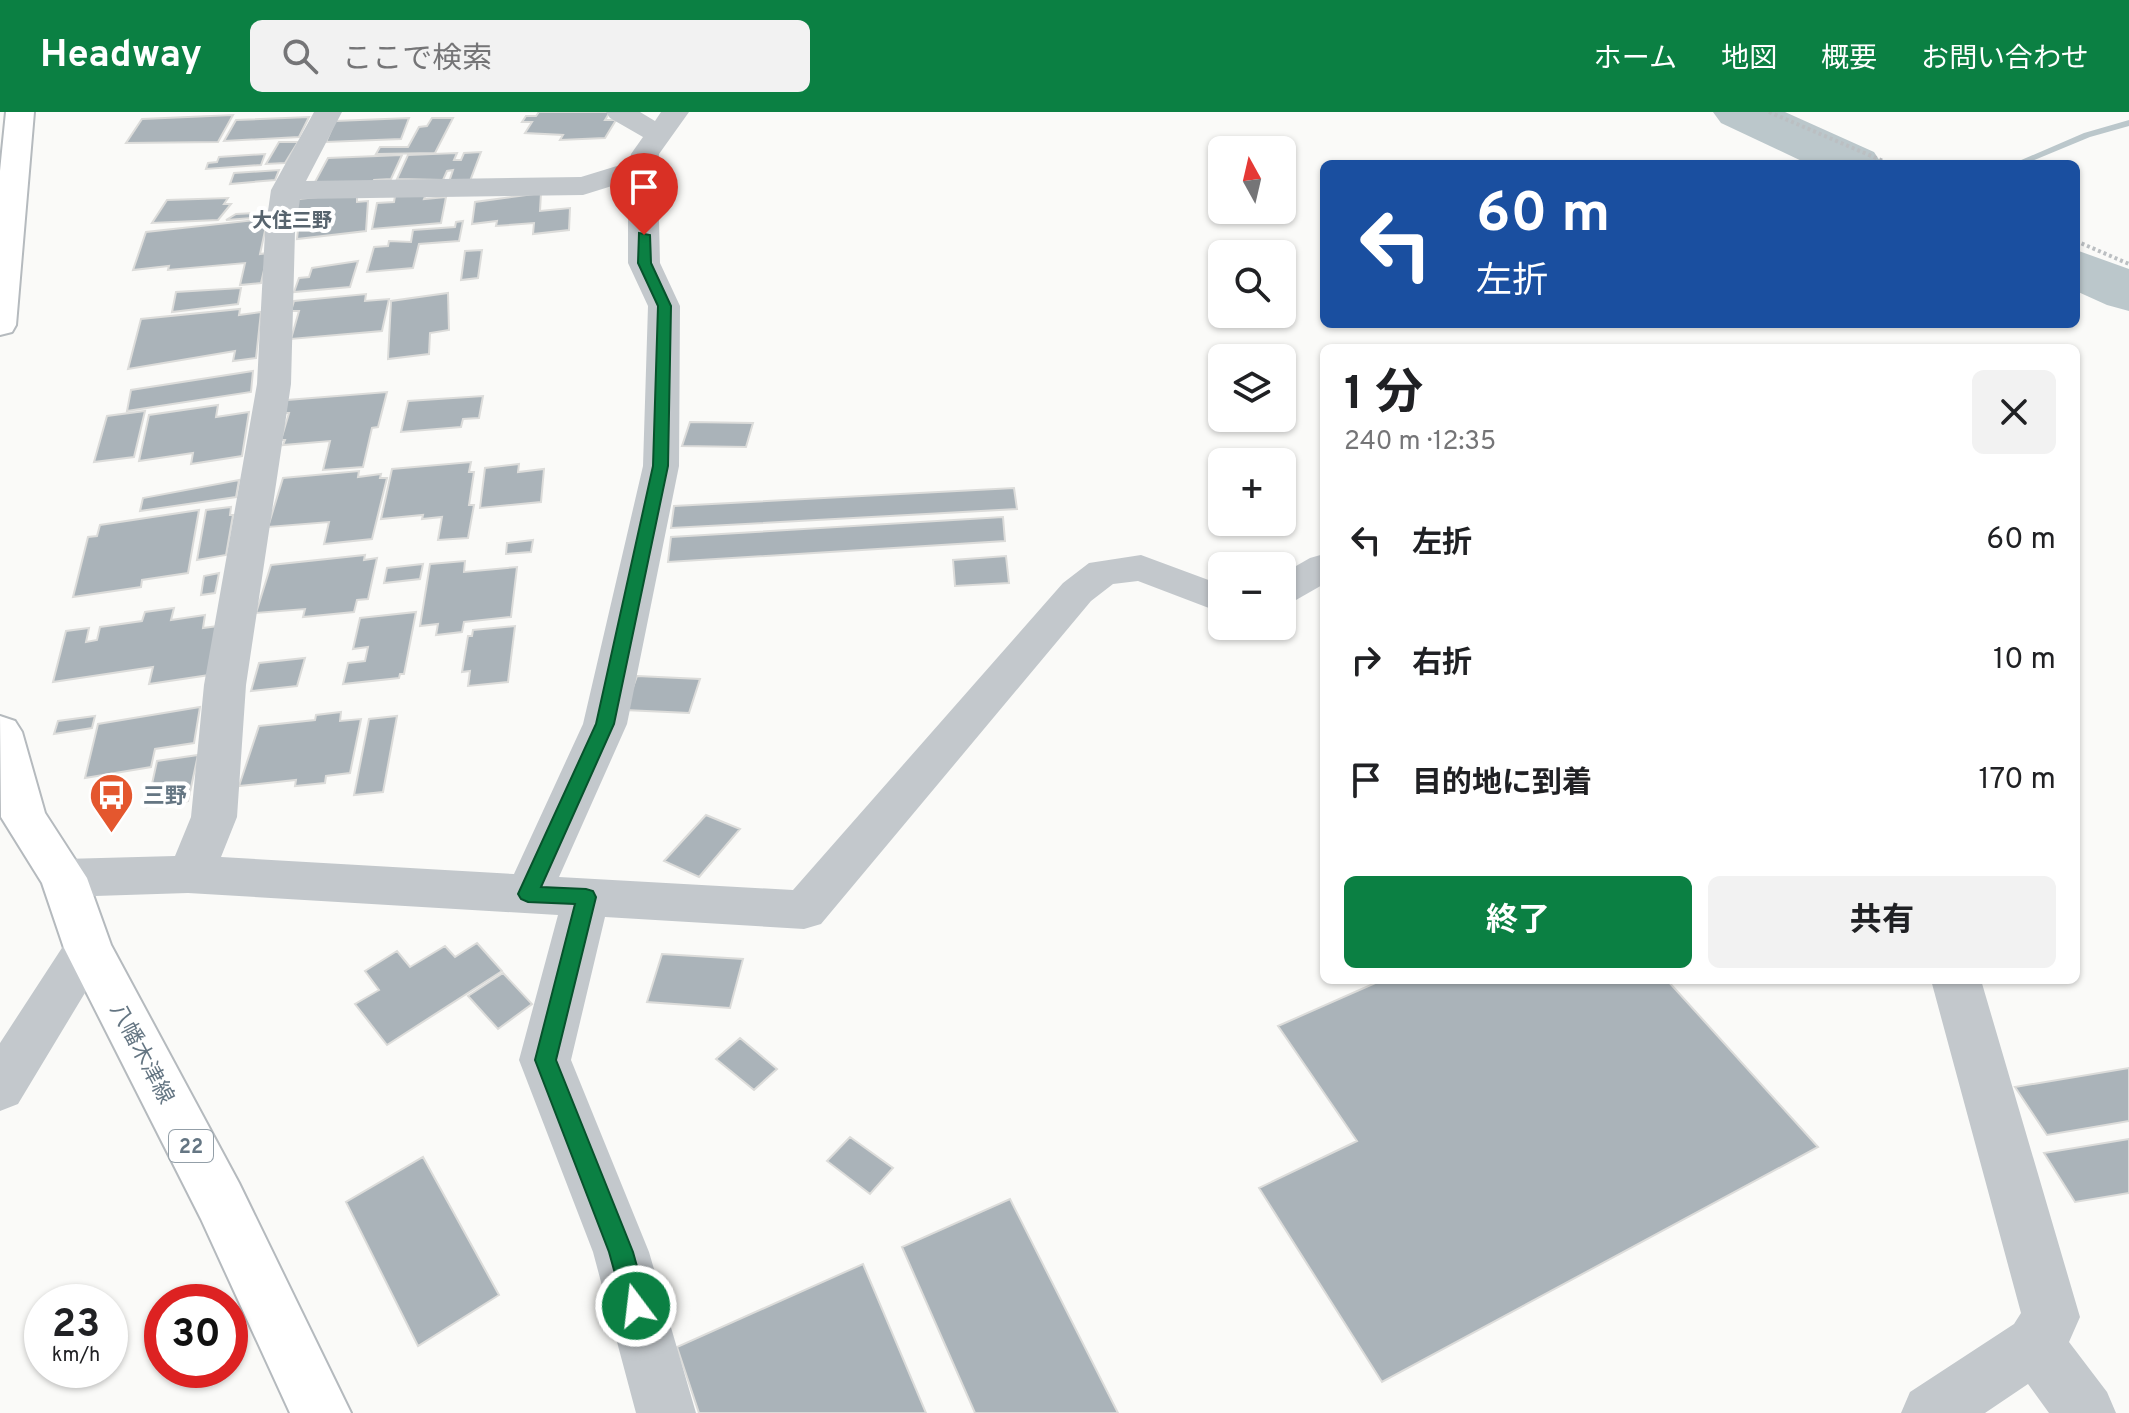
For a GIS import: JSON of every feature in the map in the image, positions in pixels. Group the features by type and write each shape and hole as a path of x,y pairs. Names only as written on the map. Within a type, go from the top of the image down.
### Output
{"main road":[{"path":"0,325 20,112"},
{"name":"八幡木津線","path":"0,732 24,817 64,878 88,948 220,1201 321,1413"}],"street":[{"path":"188,874 200,854 214,817 225,685 274,384 280,232 286,190 328,112"},
{"path":"620,112 659,138"},
{"path":"286,190 583,186 659,138"},
{"path":"528,894 605,724 661,466 664,306 644,263 659,138"},
{"path":"64,878 188,874 804,910 1077,592 1103,572 1141,568 1208,594"},
{"path":"1296,583 1320,569"},
{"path":"586,897 545,1060 621,1252 666,1413"},
{"path":"0,1088 88,948"},
{"path":"1931,1413 2035,1345 2051,1317 1957,984"},
{"path":"2035,1345 2086,1413"}],"path":[{"path":"1769,112 1881,160"},
{"path":"2080,243 2129,264"}],"building":[{"path":"539,112 610,112 605,120 616,120 605,138 560,140 563,135 525,133 532,122 522,122 526,116 536,116"},
{"path":"233,115 218,142 126,143 142,119"},
{"path":"309,117 299,137 224,141 236,120"},
{"path":"409,118 401,139 326,142 335,121"},
{"path":"432,118 453,118 435,153 376,154 380,147 408,147 419,127 427,126"},
{"path":"279,142 298,142 285,163 266,164"},
{"path":"481,152 470,181 449,182 453,170 447,171 443,180 397,179 408,155 457,153 454,160 461,160 464,153"},
{"path":"265,154 261,165 206,169 208,163 217,162 219,157"},
{"path":"402,155 391,179 374,180 372,185 315,182 328,158"},
{"path":"279,170 275,180 230,184 234,173"},
{"path":"357,193 357,202 368,201 366,231 297,239 298,199"},
{"path":"541,193 540,211 570,208 569,230 533,234 534,223 496,226 497,221 472,224 475,202"},
{"path":"426,194 424,199 446,197 441,223 372,229 377,203 394,202 395,196"},
{"path":"228,198 224,204 231,204 218,220 152,223 167,200"},
{"path":"256,213 255,216 267,215 226,220 236,214"},
{"path":"255,220 253,228 266,226 260,254 268,253 261,283 240,285 245,263 133,270 146,232"},
{"path":"463,221 459,241 419,244 413,268 367,272 374,247 388,246 389,241 411,242 413,230 455,227 456,222"},
{"path":"482,250 478,278 461,280 465,251"},
{"path":"358,261 350,287 294,292 299,278 309,277 312,268"},
{"path":"241,288 238,304 172,312 176,292"},
{"path":"448,293 449,330 430,333 429,354 388,359 391,301"},
{"path":"366,294 365,301 389,299 382,331 291,339 299,311 291,311 294,301"},
{"path":"240,309 239,315 261,312 256,358 233,361 235,351 128,369 141,319"},
{"path":"253,371 251,392 127,411 131,390"},
{"path":"387,392 378,427 372,428 363,467 323,470 330,441 283,445 285,440 281,440 289,413 282,413 287,400"},
{"path":"483,396 479,418 463,419 461,427 401,432 408,401"},
{"path":"218,405 216,417 249,412 242,456 191,464 193,453 139,461 149,415"},
{"path":"145,411 134,457 94,462 107,416"},
{"path":"690,422 753,423 746,447 682,446"},
{"path":"471,462 469,472 474,472 469,505 474,505 468,538 438,540 442,517 422,519 423,515 381,519 392,469"},
{"path":"519,464 518,472 544,469 541,502 480,508 485,468"},
{"path":"359,471 358,477 381,474 380,478 387,478 372,539 324,544 329,522 268,527 283,478"},
{"path":"239,480 236,497 140,511 143,498"},
{"path":"1014,488 1017,509 671,528 674,506"},
{"path":"231,507 230,515 233,515 226,555 197,560 206,510"},
{"path":"199,510 188,573 142,580 141,587 73,597 88,537 97,536 100,525"},
{"path":"1003,517 1005,541 668,562 671,537"},
{"path":"533,540 531,552 506,554 507,543"},
{"path":"365,555 364,560 377,558 368,599 357,600 354,612 303,617 305,609 256,613 271,565"},
{"path":"1006,556 1009,583 955,586 953,560"},
{"path":"465,561 464,572 517,567 511,617 464,622 462,632 436,635 438,624 420,626 430,564"},
{"path":"423,564 420,579 384,583 387,568"},
{"path":"219,573 215,593 201,595 204,576"},
{"path":"174,608 171,620 205,615 203,628 218,626 209,675 149,684 153,667 53,682 66,631 89,628 86,642 97,640 100,627 142,621 145,612"},
{"path":"416,612 404,674 400,674 399,678 343,684 348,663 365,661 368,647 353,649 360,618"},
{"path":"515,626 508,682 468,686 470,671 462,672 468,636 472,636 473,630"},
{"path":"305,658 297,686 251,691 259,663"},
{"path":"637,676 700,679 689,713 625,710"},
{"path":"200,707 194,743 155,749 151,767 85,778 98,724"},
{"path":"341,712 340,721 361,719 350,773 326,776 325,783 295,786 296,780 239,786 259,726 315,720 316,715"},
{"path":"95,716 92,728 54,734 58,721"},
{"path":"397,716 383,792 354,795 369,719"},
{"path":"198,755 188,801 147,807 157,761"},
{"path":"706,815 740,829 699,877 664,861"},
{"path":"477,943 502,971 387,1045 355,1004 379,990 365,971 397,951 410,967 445,946 455,957"},
{"path":"662,954 743,959 730,1008 647,1002"},
{"path":"503,973 532,1004 498,1029 468,996"},
{"path":"1373,984 1671,984 1818,1147 1382,1382 1259,1188 1357,1141 1278,1026"},
{"path":"740,1038 777,1069 754,1090 716,1059"},
{"path":"2129,1068 2129,1121 2047,1135 2015,1087"},
{"path":"850,1137 893,1168 870,1194 827,1161"},
{"path":"2129,1139 2129,1193 2075,1202 2044,1153"},
{"path":"423,1157 499,1295 418,1346 346,1202"},
{"path":"1010,1199 1118,1413 975,1413 902,1247"},
{"path":"863,1264 926,1413 699,1413 677,1347"}],"waterway":[{"path":"1740,112 1845,160"},
{"path":"2027,160 2087,135 2129,123"},
{"path":"2080,270 2129,292"}],"place":[{"name":"三野","path":"112,834"}],"district":[{"name":"大住三野","path":"292,220"}],"route":[{"path":"636,1306 621,1252 545,1060 586,897 528,894 605,724 661,466 664,306 644,263 644,235"}]}
